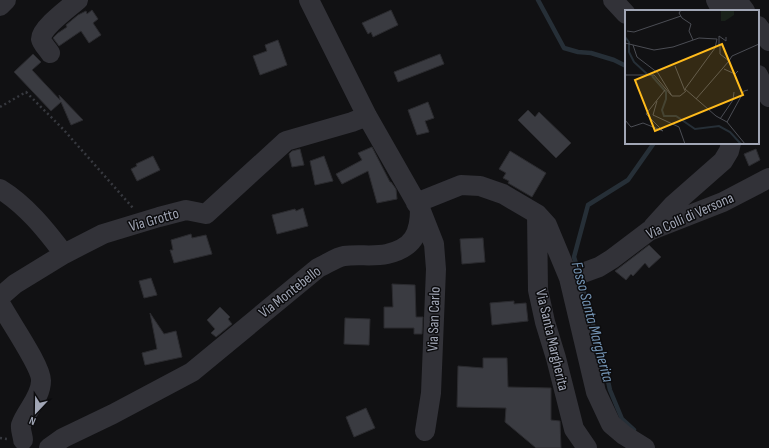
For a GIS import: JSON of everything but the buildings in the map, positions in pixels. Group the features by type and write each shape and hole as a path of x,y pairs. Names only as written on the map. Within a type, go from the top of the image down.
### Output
{"street":[{"path":"0,6 6,0"},
{"path":"50,53 41,40 42,35 49,25 78,0"},
{"path":"309,0 367,116 418,206 461,185 480,186 503,194 537,214 547,225 577,275 596,392 611,424 624,435 641,445"},
{"path":"613,0 625,13"},
{"path":"716,0 721,10"},
{"path":"737,0 744,10"},
{"path":"759,27 769,40"},
{"path":"759,77 769,97"},
{"name":"Via Grotto","path":"0,297 15,284 64,254 102,234 186,210 206,214 286,141 352,122 367,116"},
{"path":"649,231 673,205 723,161 729,151 731,144"},
{"name":"Via Colli di Versona","path":"577,275 599,267 649,231 723,202 769,178"},
{"path":"0,190 10,195 43,227 64,254"},
{"name":"Via San Carlo","path":"418,206 434,244 436,269 431,393 425,431"},
{"name":"Via Montebello","path":"49,448 63,438 192,372 318,268 342,256 387,254 405,247 414,238 420,224 418,206"},
{"name":"Via Santa Margherita","path":"537,214 538,290 545,322 574,429 588,448"},
{"path":"0,302 6,316 39,369 41,381 36,398 21,426 25,445"}],"path":[{"path":"0,107 26,92 63,129 145,222"}],"waterway":[{"name":"Fosso Santa Margherita","path":"538,0 564,48 578,52 591,53 614,60 625,66"},
{"name":"Fosso Santa Margherita","path":"578,270 574,257 588,205 628,180 653,144"},
{"name":"Fosso Santa Margherita","path":"580,279 603,359 610,390 622,419 634,430"}]}
